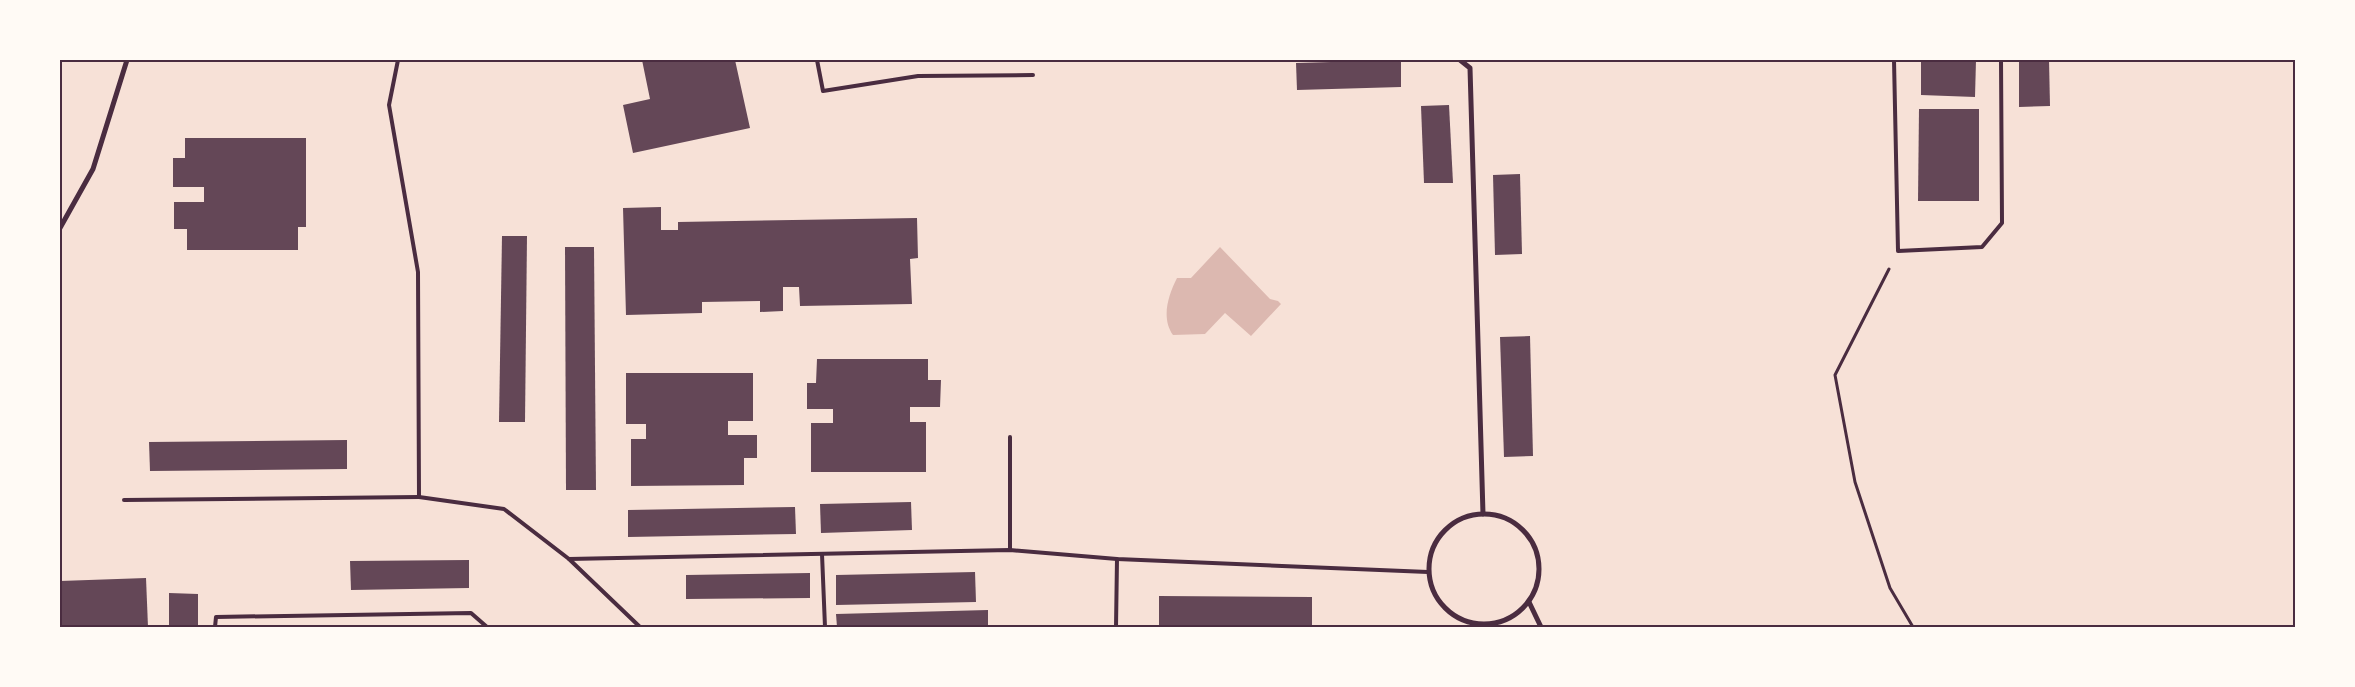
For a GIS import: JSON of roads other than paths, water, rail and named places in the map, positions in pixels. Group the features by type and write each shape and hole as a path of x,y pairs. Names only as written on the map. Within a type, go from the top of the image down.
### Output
{"street":[{"path":"60,228 93,170 127,60"},
{"path":"1460,60 1470,68 1483,514"},
{"path":"1483,514 1500,516 1516,524 1528,536 1536,552 1539,569 1536,586 1528,602 1519,612 1492,626 1474,624 1456,617 1442,606 1433,590 1428,572 1431,554 1438,538 1450,526 1466,518 1483,514"},
{"path":"1528,602 1541,627"}],"lane":[{"path":"398,60 389,105 418,272 419,497"},
{"path":"817,60 823,90 918,76 1033,75"},
{"path":"1894,60 1898,251 1982,247 2002,223 2001,60"},
{"path":"1010,437 1010,550"},
{"path":"124,500 419,497 504,509 569,559 640,627"},
{"path":"569,559 1010,550 1117,559 1428,572"},
{"path":"822,554 825,627"},
{"path":"1116,627 1117,559"},
{"path":"216,627 216,617 471,613 487,627"}]}
